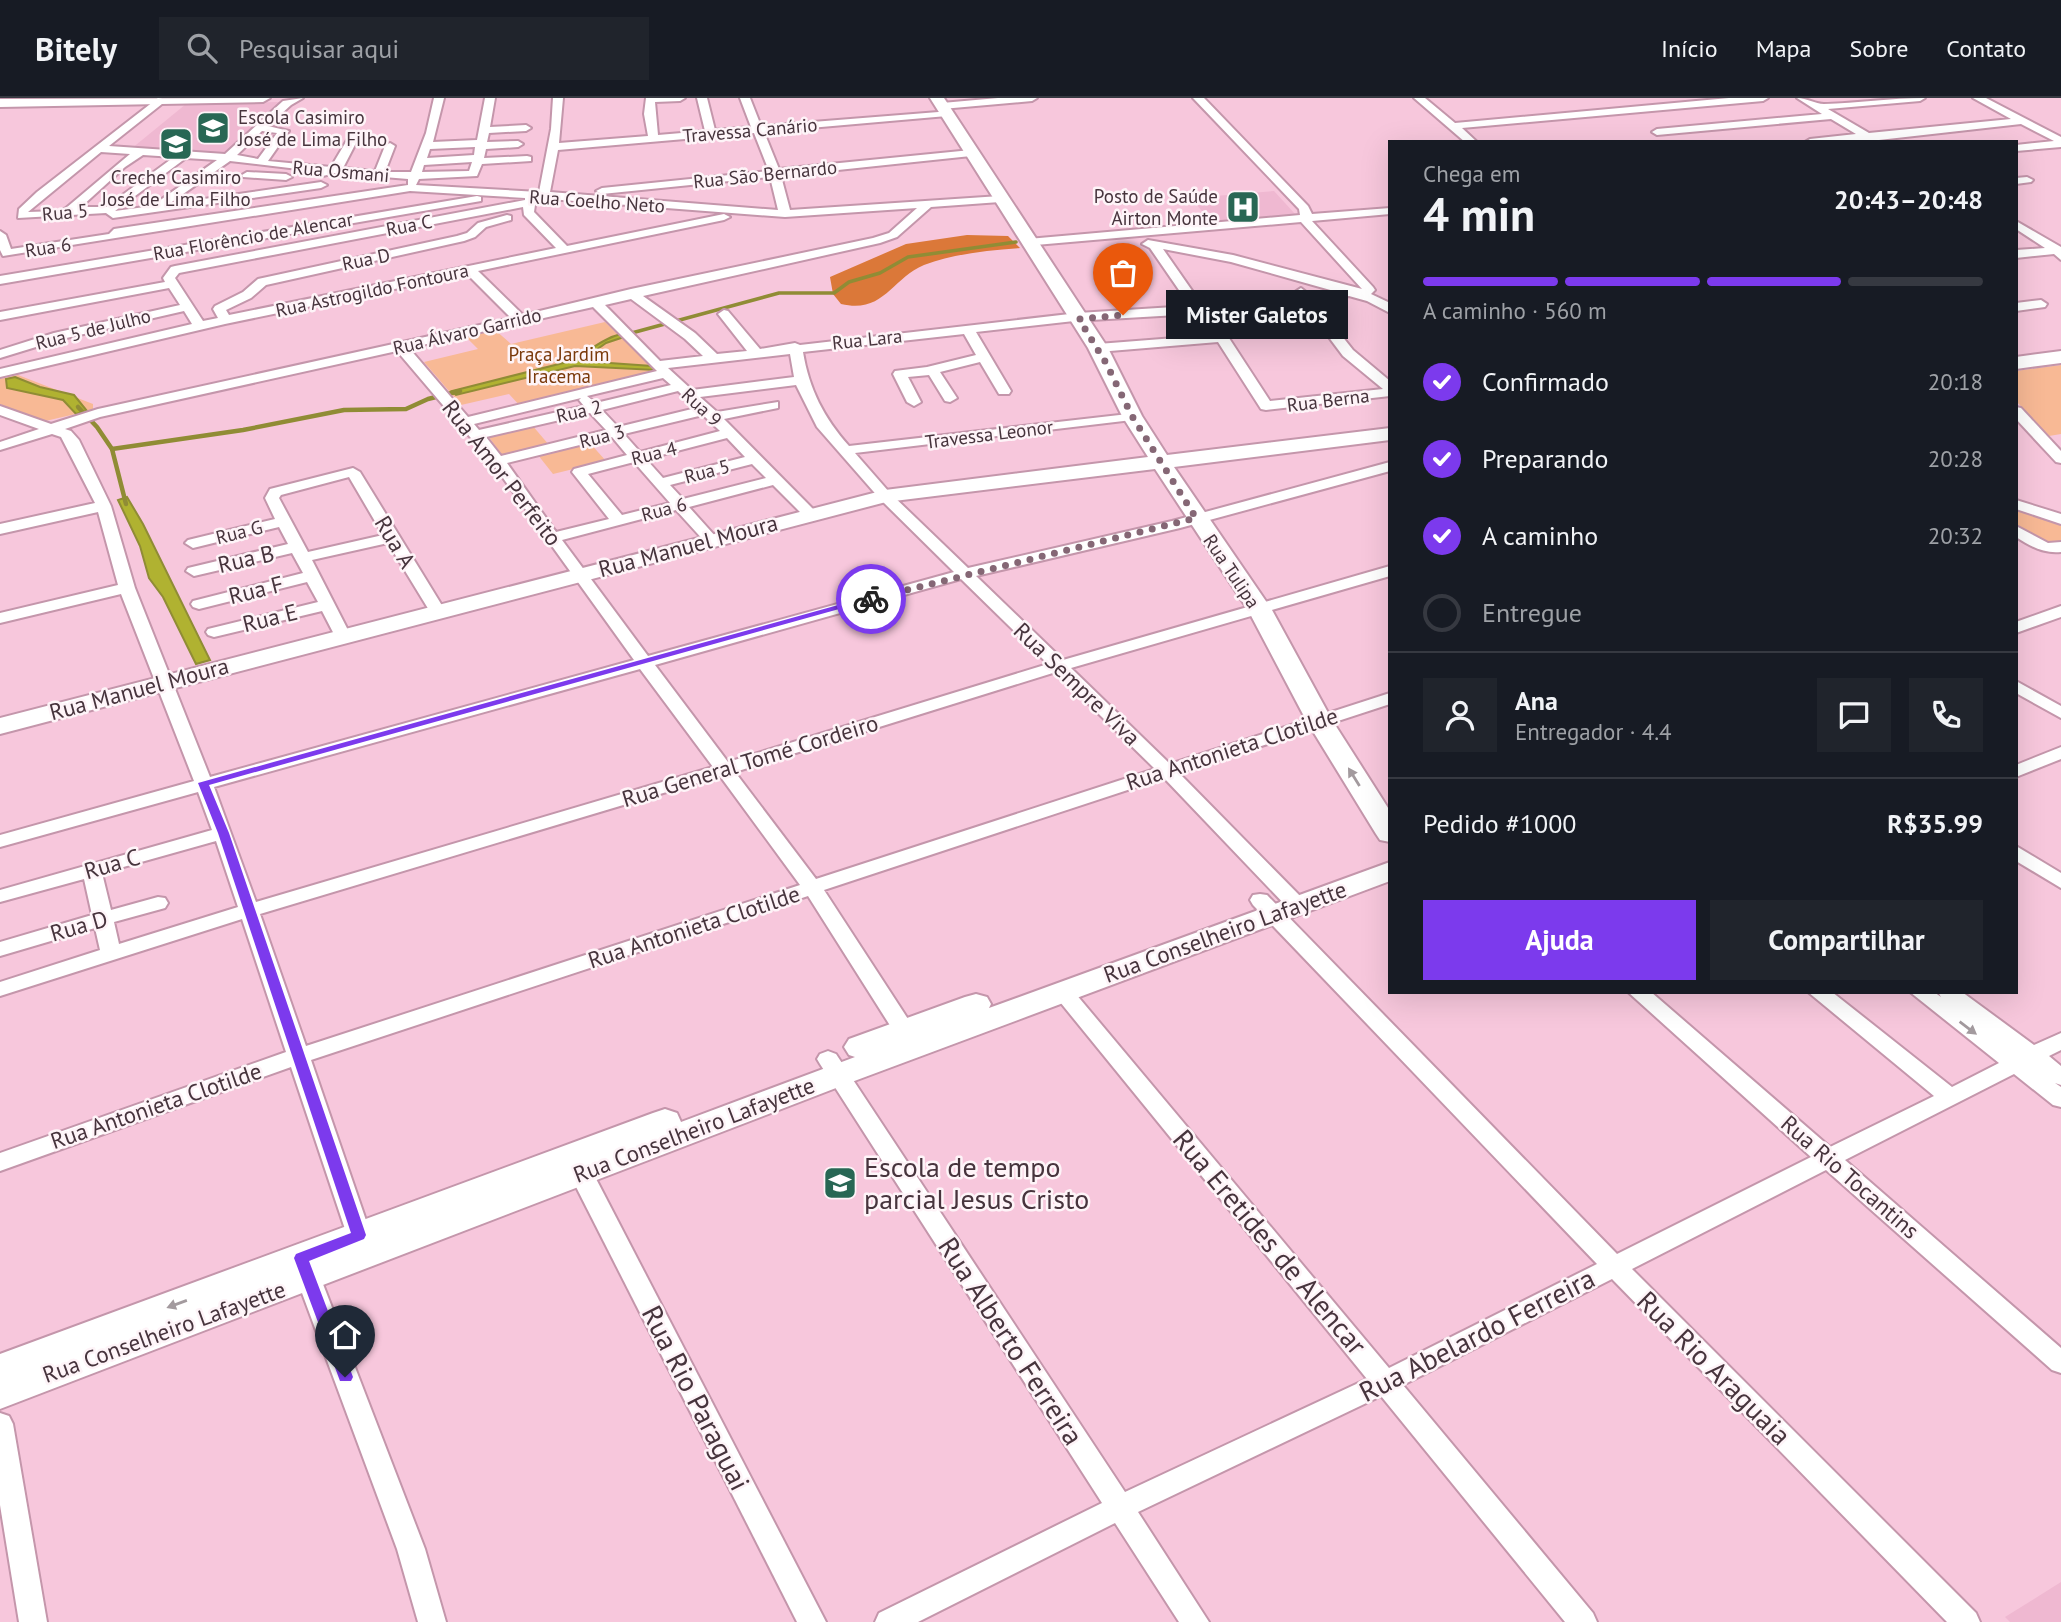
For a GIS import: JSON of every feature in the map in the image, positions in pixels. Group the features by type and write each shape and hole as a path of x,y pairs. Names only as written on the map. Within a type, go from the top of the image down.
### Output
{"street":[{"path":"0,103 263,98"},
{"path":"153,209 227,158 287,103 299,98 300,102 241,158"},
{"path":"421,208 410,188 426,146 439,98"},
{"path":"479,160 491,98"},
{"path":"558,98 553,147 534,202 565,250"},
{"path":"653,137 649,114 650,99 680,98"},
{"path":"702,98 711,133"},
{"path":"745,98 775,173 785,214 1000,199"},
{"name":"Travessa Canário","path":"553,147 756,129 1032,98"},
{"path":"1198,98 1304,208 1307,215 1304,219"},
{"path":"1419,98 1470,140"},
{"path":"1608,98 1637,118"},
{"path":"1452,126 1763,98"},
{"path":"1802,98 1867,136"},
{"path":"1819,107 1920,98"},
{"path":"1979,98 2061,142"},
{"path":"100,149 162,100"},
{"name":"Rua Tulipa","path":"942,106 1098,348 1132,416 1196,518 1259,610 1319,720 1388,831"},
{"path":"1657,132 1832,116"},
{"path":"1829,140 2017,118"},
{"path":"1647,125 1668,140"},
{"path":"232,189 263,162 284,131 260,128"},
{"path":"485,130 526,128"},
{"path":"247,175 322,181 338,167 354,137"},
{"path":"2018,148 2061,142"},
{"path":"426,146 518,144"},
{"path":"379,174 390,146"},
{"name":"Rua Osmani","path":"100,149 241,158 379,174 473,174 479,160"},
{"name":"Rua 5","path":"100,149 21,215 61,214 70,210 111,213 153,209 232,189 322,181"},
{"path":"70,210 142,151"},
{"name":"Rua São Bernardo","path":"559,197 971,153"},
{"path":"115,260 111,213 183,155"},
{"path":"420,162 527,159"},
{"path":"322,181 326,200"},
{"name":"Rua Coelho Neto","path":"410,188 506,195 534,202 559,197 785,214"},
{"name":"Rua 6","path":"0,235 7,253 410,188"},
{"name":"Rua Florêncio de Alencar","path":"0,280 506,195"},
{"name":"Rua C","path":"0,316 171,281 174,270 186,266 534,202"},
{"name":"Rua D","path":"225,320 219,309 247,295 262,282 465,238 488,223 534,202"},
{"name":"Rua Álvaro Garrido","path":"0,446 55,429 82,416 886,239 927,205"},
{"path":"1028,243 1388,211"},
{"name":"Rua Astrogildo Fontoura","path":"0,373 225,320 746,212"},
{"path":"1304,219 1369,290 1356,294"},
{"path":"2018,225 2060,252"},
{"path":"343,237 370,259 392,285"},
{"path":"1081,238 1185,248 1356,294 1388,307"},
{"path":"1153,244 1198,309 1222,338"},
{"path":"2018,254 2060,252"},
{"path":"470,270 519,319"},
{"path":"1287,274 1320,313 1348,353 1388,388"},
{"path":"171,281 200,326"},
{"path":"631,293 712,357"},
{"name":"Rua Lara","path":"465,422 581,394 661,369 712,357 1078,318 1356,294"},
{"name":"Rua 9","path":"594,302 810,514"},
{"path":"2018,307 2041,304"},
{"name":"Rua 5 de Julho","path":"0,354 59,336 187,307"},
{"path":"723,314 755,352"},
{"path":"968,329 1004,391"},
{"path":"1098,348 1222,338"},
{"name":"Rua Berna","path":"1222,338 1266,406 1388,390"},
{"name":"Rua Amor Perfeito","path":"400,346 498,461 579,575 813,888 910,1039"},
{"name":"Rua Sempre Viva","path":"794,347 801,380 822,424 885,496 1166,770 1278,903"},
{"path":"914,402 900,374 932,370 984,357"},
{"path":"2018,363 2061,357"},
{"path":"932,370 950,398"},
{"name":"Rua 2","path":"478,435 593,408 684,391 801,380"},
{"path":"581,394 711,540"},
{"name":"Rua 3","path":"498,461 616,433 710,414 774,405"},
{"path":"0,410 55,429 72,440 103,506 127,588 250,909 359,1235"},
{"path":"2018,413 2061,459"},
{"name":"Travessa Leonor","path":"847,450 1132,416"},
{"name":"Rua 4","path":"619,521 579,472 730,433"},
{"name":"Rua Manuel Moura","path":"0,726 885,496 1388,434"},
{"path":"2043,439 2061,437"},
{"name":"Rua 5","path":"660,483 754,458"},
{"path":"0,841 963,574 1196,518 1388,467"},
{"name":"Rua A","path":"284,521 272,498 275,492 352,472 438,612"},
{"name":"Rua 6","path":"553,538 774,480"},
{"path":"2018,505 2061,519"},
{"path":"0,529 103,506"},
{"path":"284,521 344,636"},
{"name":"Rua G","path":"193,543 284,521"},
{"path":"2018,532 2049,548 2061,547"},
{"name":"Rua B","path":"194,572 393,537"},
{"name":"Rua General Tomé Cordeiro","path":"0,989 250,909 725,769 1059,666 1388,572"},
{"name":"Rua F","path":"199,604 312,576"},
{"path":"0,618 127,588"},
{"name":"Rua E","path":"214,632 326,605"},
{"path":"2023,626 2061,611"},
{"path":"2018,687 2061,713"},
{"name":"Rua Antonieta Clotilde","path":"0,1161 298,1056 1388,699"},
{"path":"2018,771 2061,752"},
{"name":"Rua C","path":"0,896 223,833"},
{"path":"2018,853 2061,881"},
{"name":"Rua Conselheiro Lafayette","path":"910,1039 1063,992 1278,903 1388,854"},
{"path":"92,870 111,954"},
{"name":"Rua Conselheiro Lafayette","path":"0,1393 305,1268 359,1235 833,1067 1278,903 1388,872"},
{"name":"Rua D","path":"0,949 158,903"},
{"name":"Rua Rio Araguaia","path":"1278,903 1614,1266 1966,1622"},
{"name":"Rua Eretides de Alencar","path":"1063,992 1583,1622"},
{"name":"Rua Rio Tocantins","path":"1640,994 2061,1363"},
{"path":"1821,994 1950,1097"},
{"path":"1923,994 2024,1060 2061,1077"},
{"path":"1950,994 2024,1060 2061,1099"},
{"name":"Rua Abelardo Ferreira","path":"889,1622 1119,1507 1386,1382 2061,1041"},
{"name":"Rua Conselheiro Lafayette","path":"0,1370 581,1173 833,1067"},
{"name":"Rua Alberto Ferreira","path":"833,1067 1195,1622"},
{"name":"Rua Rio Paraguai","path":"581,1173 811,1622"},
{"path":"305,1268 411,1549 432,1622"},
{"path":"0,1424 33,1622"}],"shaded area":[{"path":"280,102 222,155 131,149 186,104"},
{"name":"Posto de Saúde Airton Monte","path":"1274,191 1296,215 1212,223 1191,198"},
{"path":"967,235 1008,236 1020,248 971,253 924,265 903,278 886,294 867,304 841,304 833,294 830,277 906,244"},
{"path":"621,334 624,337 606,343 581,361 652,366 655,370 575,366 456,395 452,391 567,362"},
{"path":"15,377 40,387 74,395 87,411 76,414 63,400 7,388 6,379"},
{"path":"127,497 210,660 196,664 163,597 149,578 140,546 118,500"},
{"path":"2061,1582 2061,1622 2010,1622 2005,1617"}],"green space":[{"name":"Praça Jardim Iracema","path":"605,322 660,374 521,407 509,394 461,405 424,362 478,349 464,335 494,329 511,344"},
{"path":"2061,365 2061,434 2049,436 2018,403 2018,371"},
{"path":"18,375 93,404 93,410 41,422 0,404 0,379"},
{"path":"532,425 549,445 503,456 488,436"},
{"path":"589,442 606,461 553,474 538,455"},
{"path":"2018,510 2061,523 2061,541 2052,545 2018,529"}],"waterway":[{"path":"628,334 779,293 834,293 849,282 880,273 908,257 1016,242"},
{"path":"112,449 243,430 344,410 406,409 428,399 460,391"},
{"path":"78,407 97,427 112,449"},
{"path":"112,449 126,504"}],"way so far":[{"path":"871,599 1196,518 1132,416 1121,390 1079,319 1123,315"}],"place":[{"name":"Escola Casimiro José de Lima Filho","path":"213,128"},
{"name":"Creche Casimiro José de Lima Filho","path":"176,144"},
{"name":"Posto de Saúde Airton Monte","path":"1243,207"},
{"name":"Mister Galetos","path":"1123,315"},
{"name":"Escola de tempo parcial Jesus Cristo","path":"840,1183"}],"route":[{"path":"345,1377 301,1258 359,1235 223,833 203,783 871,599"}]}
